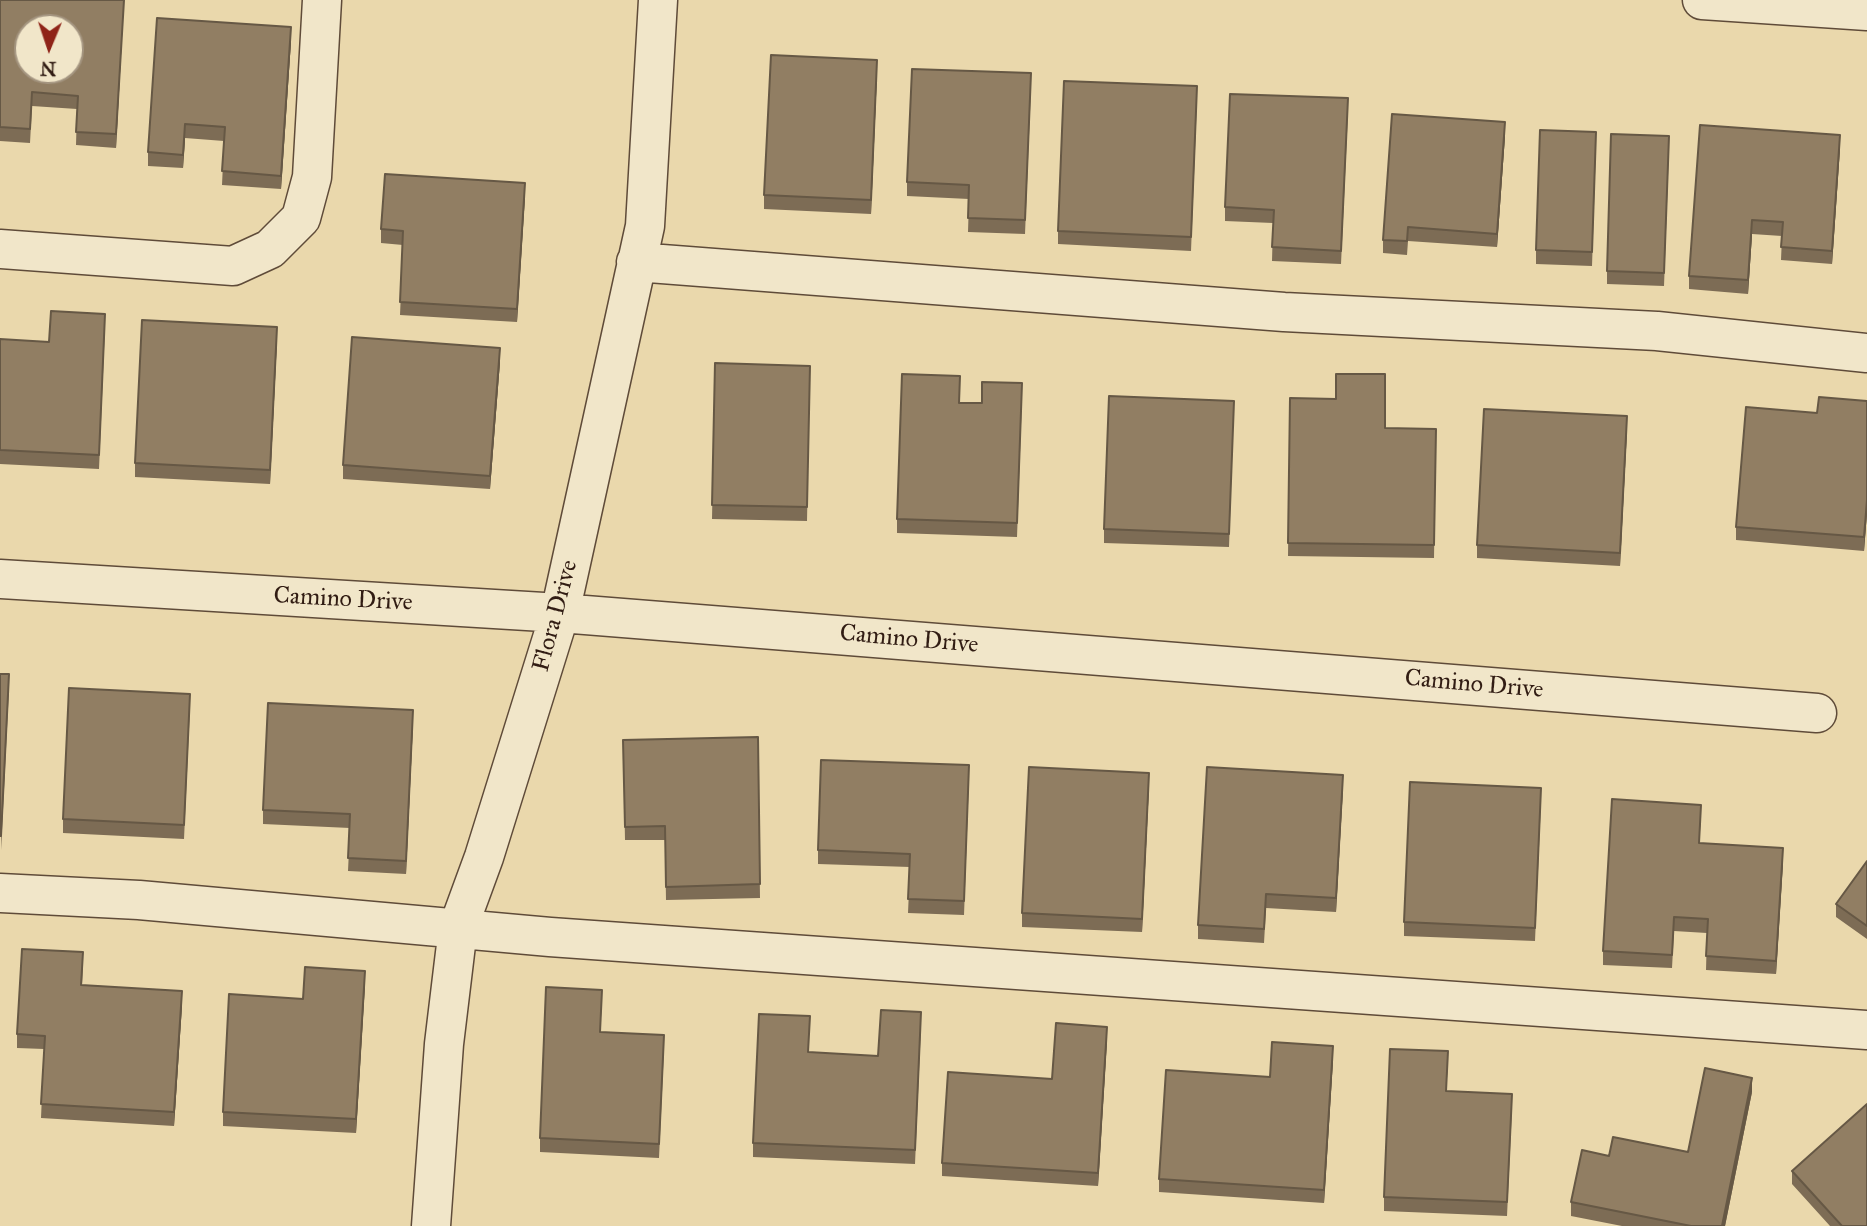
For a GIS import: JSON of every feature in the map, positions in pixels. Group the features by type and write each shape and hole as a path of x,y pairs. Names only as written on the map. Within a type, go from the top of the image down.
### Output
{"street":[{"path":"0,249 233,265 270,249 301,218 312,177 322,0"},
{"name":"Flora Drive","path":"432,1226 444,1044 458,928 484,857 560,612 645,226 659,0"},
{"path":"1702,0 1867,11"},
{"path":"636,262 1284,312 1657,331 1867,353"},
{"name":"Camino Drive","path":"0,579 560,612 1816,713"},
{"path":"0,892 139,900 458,928 1295,991 1867,1030"}],"building":[{"path":"0,0 124,0 116,134 76,132 78,96 32,92 30,129 0,127"},
{"path":"157,18 291,27 281,176 222,171 225,127 185,124 183,155 148,152"},
{"path":"771,55 877,60 871,200 764,195"},
{"path":"912,69 1031,73 1025,220 968,218 969,185 907,182"},
{"path":"1064,81 1197,86 1191,237 1058,231"},
{"path":"1230,94 1348,98 1341,251 1272,247 1274,210 1225,207"},
{"path":"1392,114 1505,122 1497,234 1408,227 1407,241 1383,240"},
{"path":"1700,125 1840,135 1832,251 1781,247 1783,222 1752,220 1748,280 1689,276"},
{"path":"1540,130 1596,132 1592,252 1536,250"},
{"path":"1611,134 1669,136 1664,273 1607,271"},
{"path":"385,174 525,183 517,309 400,302 403,231 381,229"},
{"path":"51,311 105,314 99,455 0,450 0,339 49,342"},
{"path":"142,320 277,327 270,470 135,463"},
{"path":"352,337 500,348 490,476 343,465"},
{"path":"715,363 810,366 807,507 712,505"},
{"path":"902,374 960,376 959,403 982,403 982,382 1022,383 1017,523 897,519"},
{"path":"1336,374 1385,374 1385,428 1436,429 1434,545 1288,543 1290,398 1336,399"},
{"path":"1109,396 1234,401 1229,534 1104,529"},
{"path":"1819,397 1867,401 1867,500 1864,537 1736,527 1746,407 1817,413"},
{"path":"1484,409 1627,416 1620,553 1477,545"},
{"path":"0,674 9,674 1,836 0,836"},
{"path":"69,688 190,694 184,825 63,819"},
{"path":"268,703 413,710 406,861 348,858 350,814 263,810"},
{"path":"758,737 760,884 666,887 665,826 625,827 623,740"},
{"path":"821,760 969,765 964,901 908,899 910,854 818,850"},
{"path":"1029,767 1149,773 1142,919 1022,913"},
{"path":"1207,767 1343,775 1336,898 1266,894 1264,929 1198,925"},
{"path":"1410,782 1541,788 1535,928 1404,922"},
{"path":"1612,799 1701,805 1699,843 1783,848 1776,961 1706,956 1708,919 1674,917 1672,955 1603,951"},
{"path":"1867,861 1867,926 1836,904"},
{"path":"22,949 83,952 81,985 182,991 174,1112 41,1104 45,1036 17,1034"},
{"path":"305,967 365,971 356,1119 223,1112 229,994 303,999"},
{"path":"546,987 602,990 600,1032 664,1035 659,1144 540,1138"},
{"path":"881,1010 921,1012 915,1150 753,1143 759,1014 810,1016 808,1052 878,1056"},
{"path":"1056,1023 1107,1027 1098,1173 942,1163 948,1072 1052,1079"},
{"path":"1272,1042 1333,1046 1324,1190 1159,1179 1166,1070 1270,1077"},
{"path":"1390,1049 1448,1051 1446,1091 1512,1094 1507,1202 1384,1197"},
{"path":"1705,1068 1752,1078 1722,1226 1691,1226 1571,1202 1582,1150 1609,1156 1613,1137 1688,1152"},
{"path":"1867,1104 1867,1226 1842,1226 1792,1171"}]}
